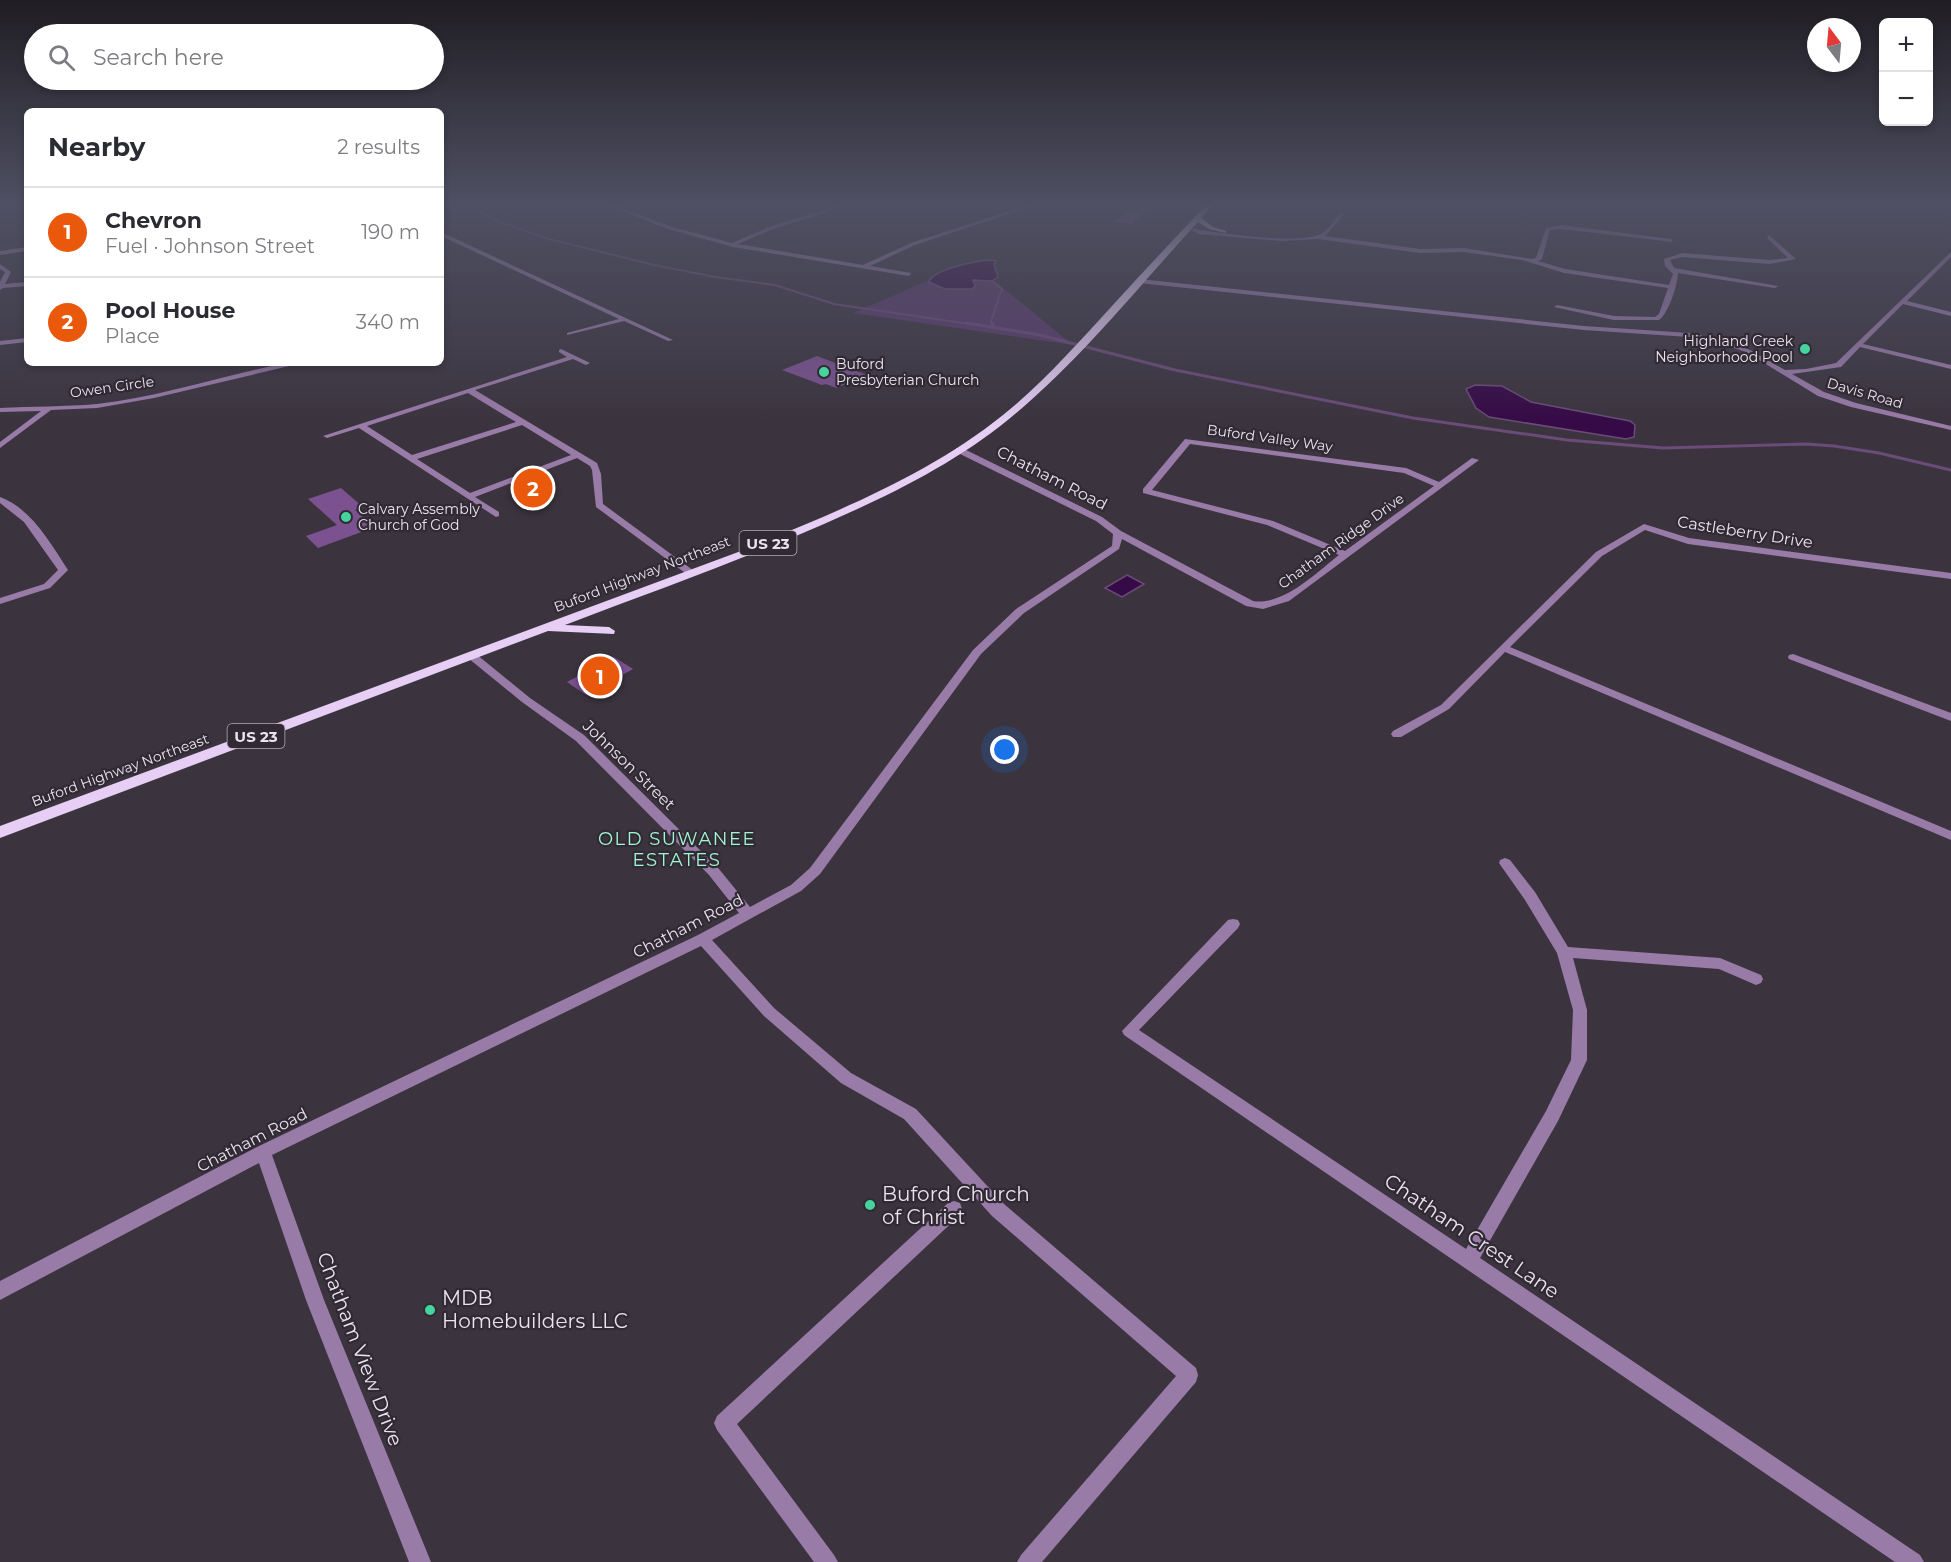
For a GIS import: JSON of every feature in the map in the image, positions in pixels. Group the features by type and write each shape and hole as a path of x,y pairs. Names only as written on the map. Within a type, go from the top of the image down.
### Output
{"main road":[{"name":"Buford Highway Northeast","path":"0,832 691,573 846,511 919,475 986,431 1036,391 1141,279"},
{"path":"545,628 609,631"}],"street":[{"path":"538,279 670,340"},
{"path":"1617,279 1672,287"},
{"path":"1557,308 1629,320 1657,319 1662,315 1674,279"},
{"path":"1730,279 1775,286"},
{"path":"1785,372 1838,365 1925,279"},
{"name":"Davis Road","path":"1139,281 1584,328 1689,335 1721,341 1748,351 1821,394 1854,405 1951,428"},
{"path":"1,287 24,284"},
{"path":"1902,302 1951,314"},
{"path":"569,334 625,319"},
{"path":"0,343 24,340"},
{"path":"1858,345 1951,367"},
{"path":"561,351 586,363"},
{"path":"327,436 573,357"},
{"name":"Owen Circle","path":"0,410 97,406 154,396 281,366"},
{"path":"469,390 594,465 598,473 599,505 691,573"},
{"path":"0,446 48,409"},
{"path":"411,458 523,422"},
{"path":"360,425 495,514"},
{"name":"Buford Valley Way","path":"1346,555 1270,523 1146,491 1188,441 1406,471 1440,486"},
{"name":"Chatham Road","path":"0,1291 263,1152 703,939 796,888 814,871 977,652 1020,611 1116,547 1118,533 1099,519 959,450"},
{"path":"469,496 578,455"},
{"name":"Chatham Ridge Drive","path":"1118,533 1250,604 1263,606 1286,599 1475,460"},
{"path":"0,500 10,503 43,541 63,570 47,586 0,601"},
{"name":"Castleberry Drive","path":"1397,734 1445,707 1599,554 1644,527 1688,541 1951,576"},
{"path":"1504,648 1951,836"},
{"name":"Johnson Street","path":"472,656 526,700 580,738 714,872 748,914"},
{"path":"1793,657 1951,717"},
{"path":"1469,1260 1552,1116 1579,1060 1580,1010 1564,952 1530,896 1505,863"},
{"name":"Chatham Crest Lane","path":"1233,924 1130,1031 1913,1562"},
{"path":"703,939 769,1012 846,1078 910,1114 998,1210 1189,1375 1028,1562"},
{"path":"1564,952 1720,964 1756,979"},
{"name":"Chatham View Drive","path":"263,1152 315,1300 420,1562"},
{"path":"827,1562 724,1423 954,1209"}],"shaded area":[{"path":"931,279 995,279 992,281 973,280 975,286 972,289 945,289 929,282"},
{"path":"932,279 992,279 1073,345 853,313"},
{"path":"1475,385 1502,386 1531,402 1630,421 1635,425 1634,437 1626,439 1489,417 1476,408 1466,389"},
{"path":"1127,575 1144,584 1122,597 1105,588"}],"building":[{"name":"Buford Presbyterian Church","path":"817,356 867,375 836,388 782,370"},
{"name":"Calvary Assembly Church of God","path":"341,488 363,507 355,510 375,527 318,548 306,536 337,525 308,499"},
{"path":"614,657 633,669 586,695 567,682"}],"waterway":[{"path":"729,279 775,285 834,304 976,325"},
{"path":"992,281 1002,289 991,321 994,327"},
{"path":"967,323 1040,335 1175,370 1413,418 1567,440 1663,448 1806,444 1834,446 1879,453 1951,470"}],"place":[{"name":"Highland Creek Neighborhood Pool","path":"1805,349"},
{"name":"Buford Presbyterian Church","path":"824,372"},
{"name":"Pool House","path":"533,488"},
{"name":"Calvary Assembly Church of God","path":"346,517"},
{"name":"Chevron","path":"600,676"},
{"name":"Buford Church of Christ","path":"870,1205"},
{"name":"MDB Homebuilders LLC","path":"430,1310"}],"district":[{"name":"OLD SUWANEE ESTATES","path":"677,849"}]}
